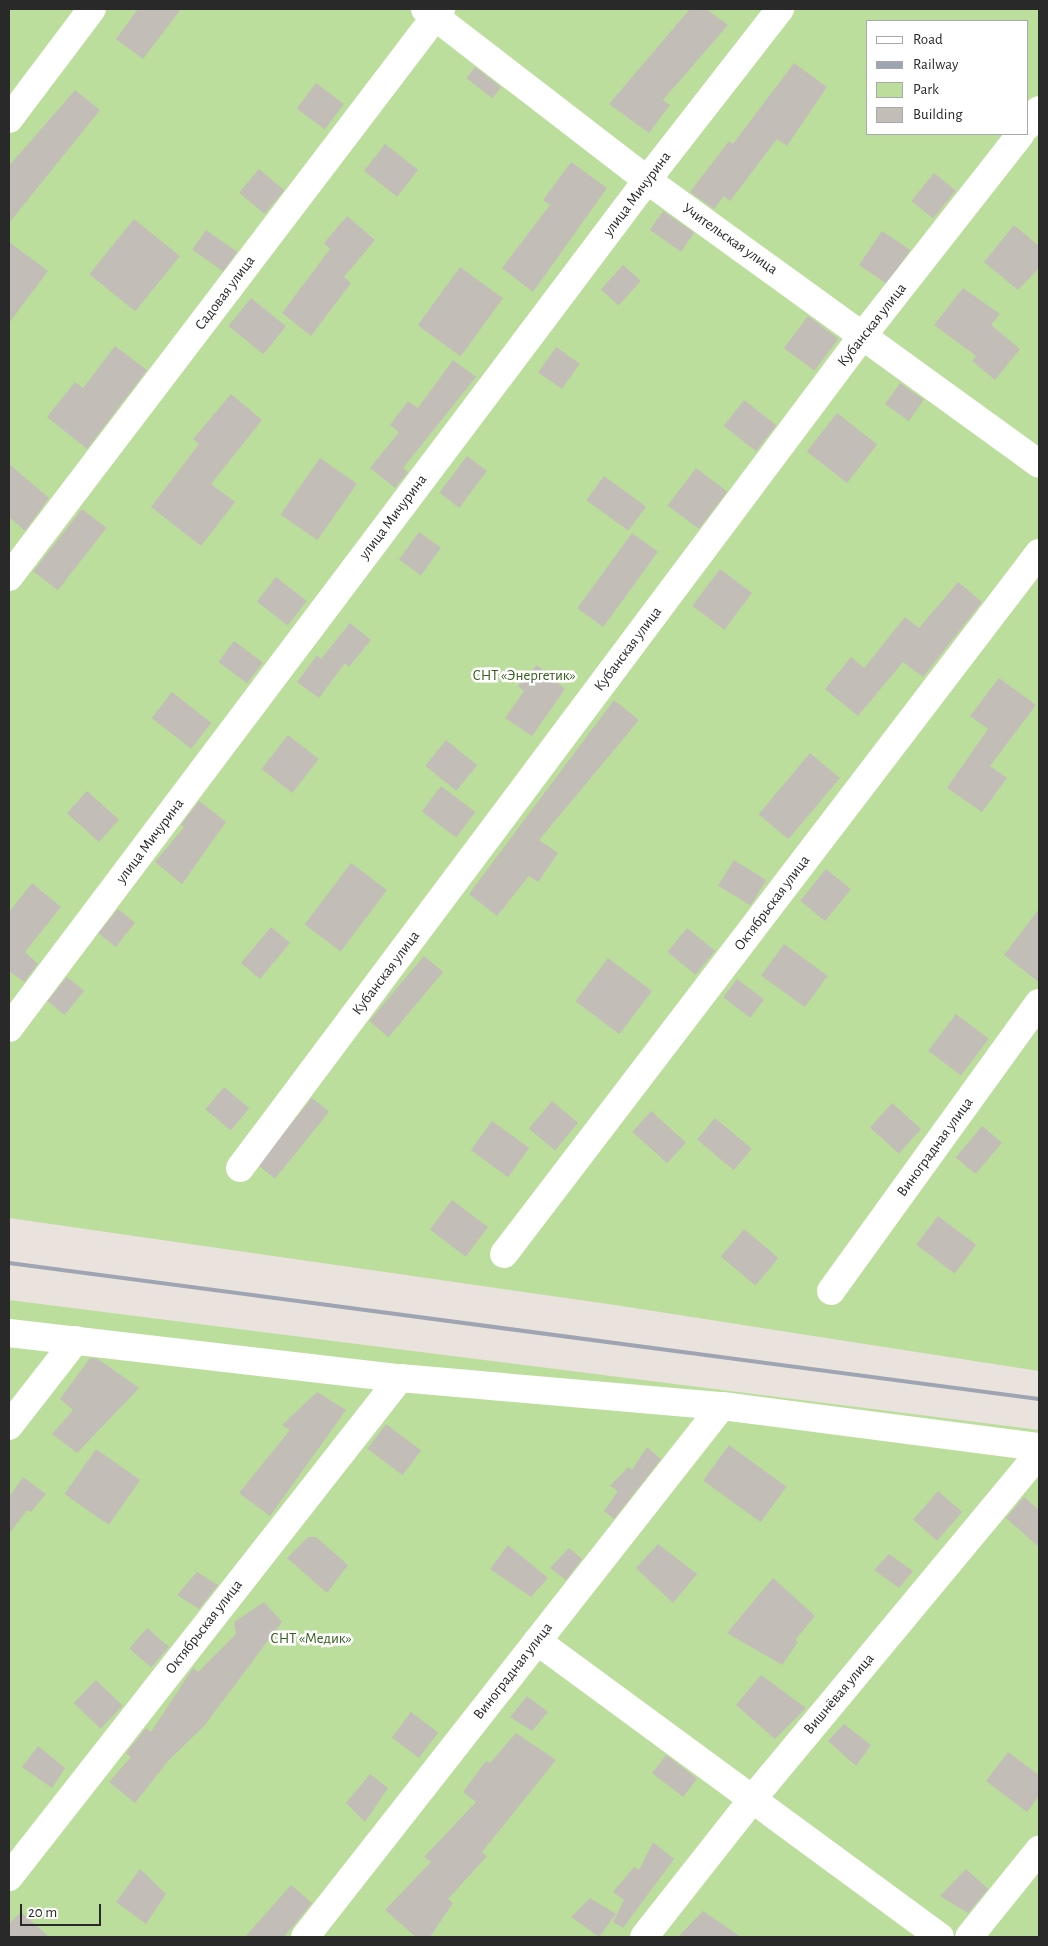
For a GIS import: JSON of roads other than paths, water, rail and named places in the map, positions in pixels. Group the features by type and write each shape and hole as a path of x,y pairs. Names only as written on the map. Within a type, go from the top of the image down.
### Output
{"street":[{"path":"9,119 92,9"},
{"name":"улица Мичурина","path":"9,1028 647,180 780,9"},
{"name":"Учительская улица","path":"434,11 647,180 864,334 1039,464"},
{"name":"Садовая улица","path":"9,577 434,11"},
{"path":"1028,125 1039,110"},
{"name":"Кубанская улица","path":"240,1168 864,334 1019,135"},
{"name":"Октябрьская улица","path":"504,1254 1039,553"},
{"name":"Виноградная улица","path":"831,1291 1039,1003"},
{"path":"9,1333 400,1378 722,1406 1039,1447"},
{"path":"9,1426 76,1340"},
{"name":"Октябрьская улица","path":"9,1877 400,1378"},
{"name":"Виноградная улица","path":"305,1937 722,1406"},
{"name":"Вишнёвая улица","path":"644,1937 754,1797 1039,1454"},
{"path":"537,1640 754,1797 940,1937"},
{"path":"969,1937 1039,1850"}],"railway":[{"path":"9,1263 1039,1399"}],"park label":[{"name":"СНТ «Энергетик»","path":"524,676"},
{"name":"СНТ «Медик»","path":"311,1639"}]}
